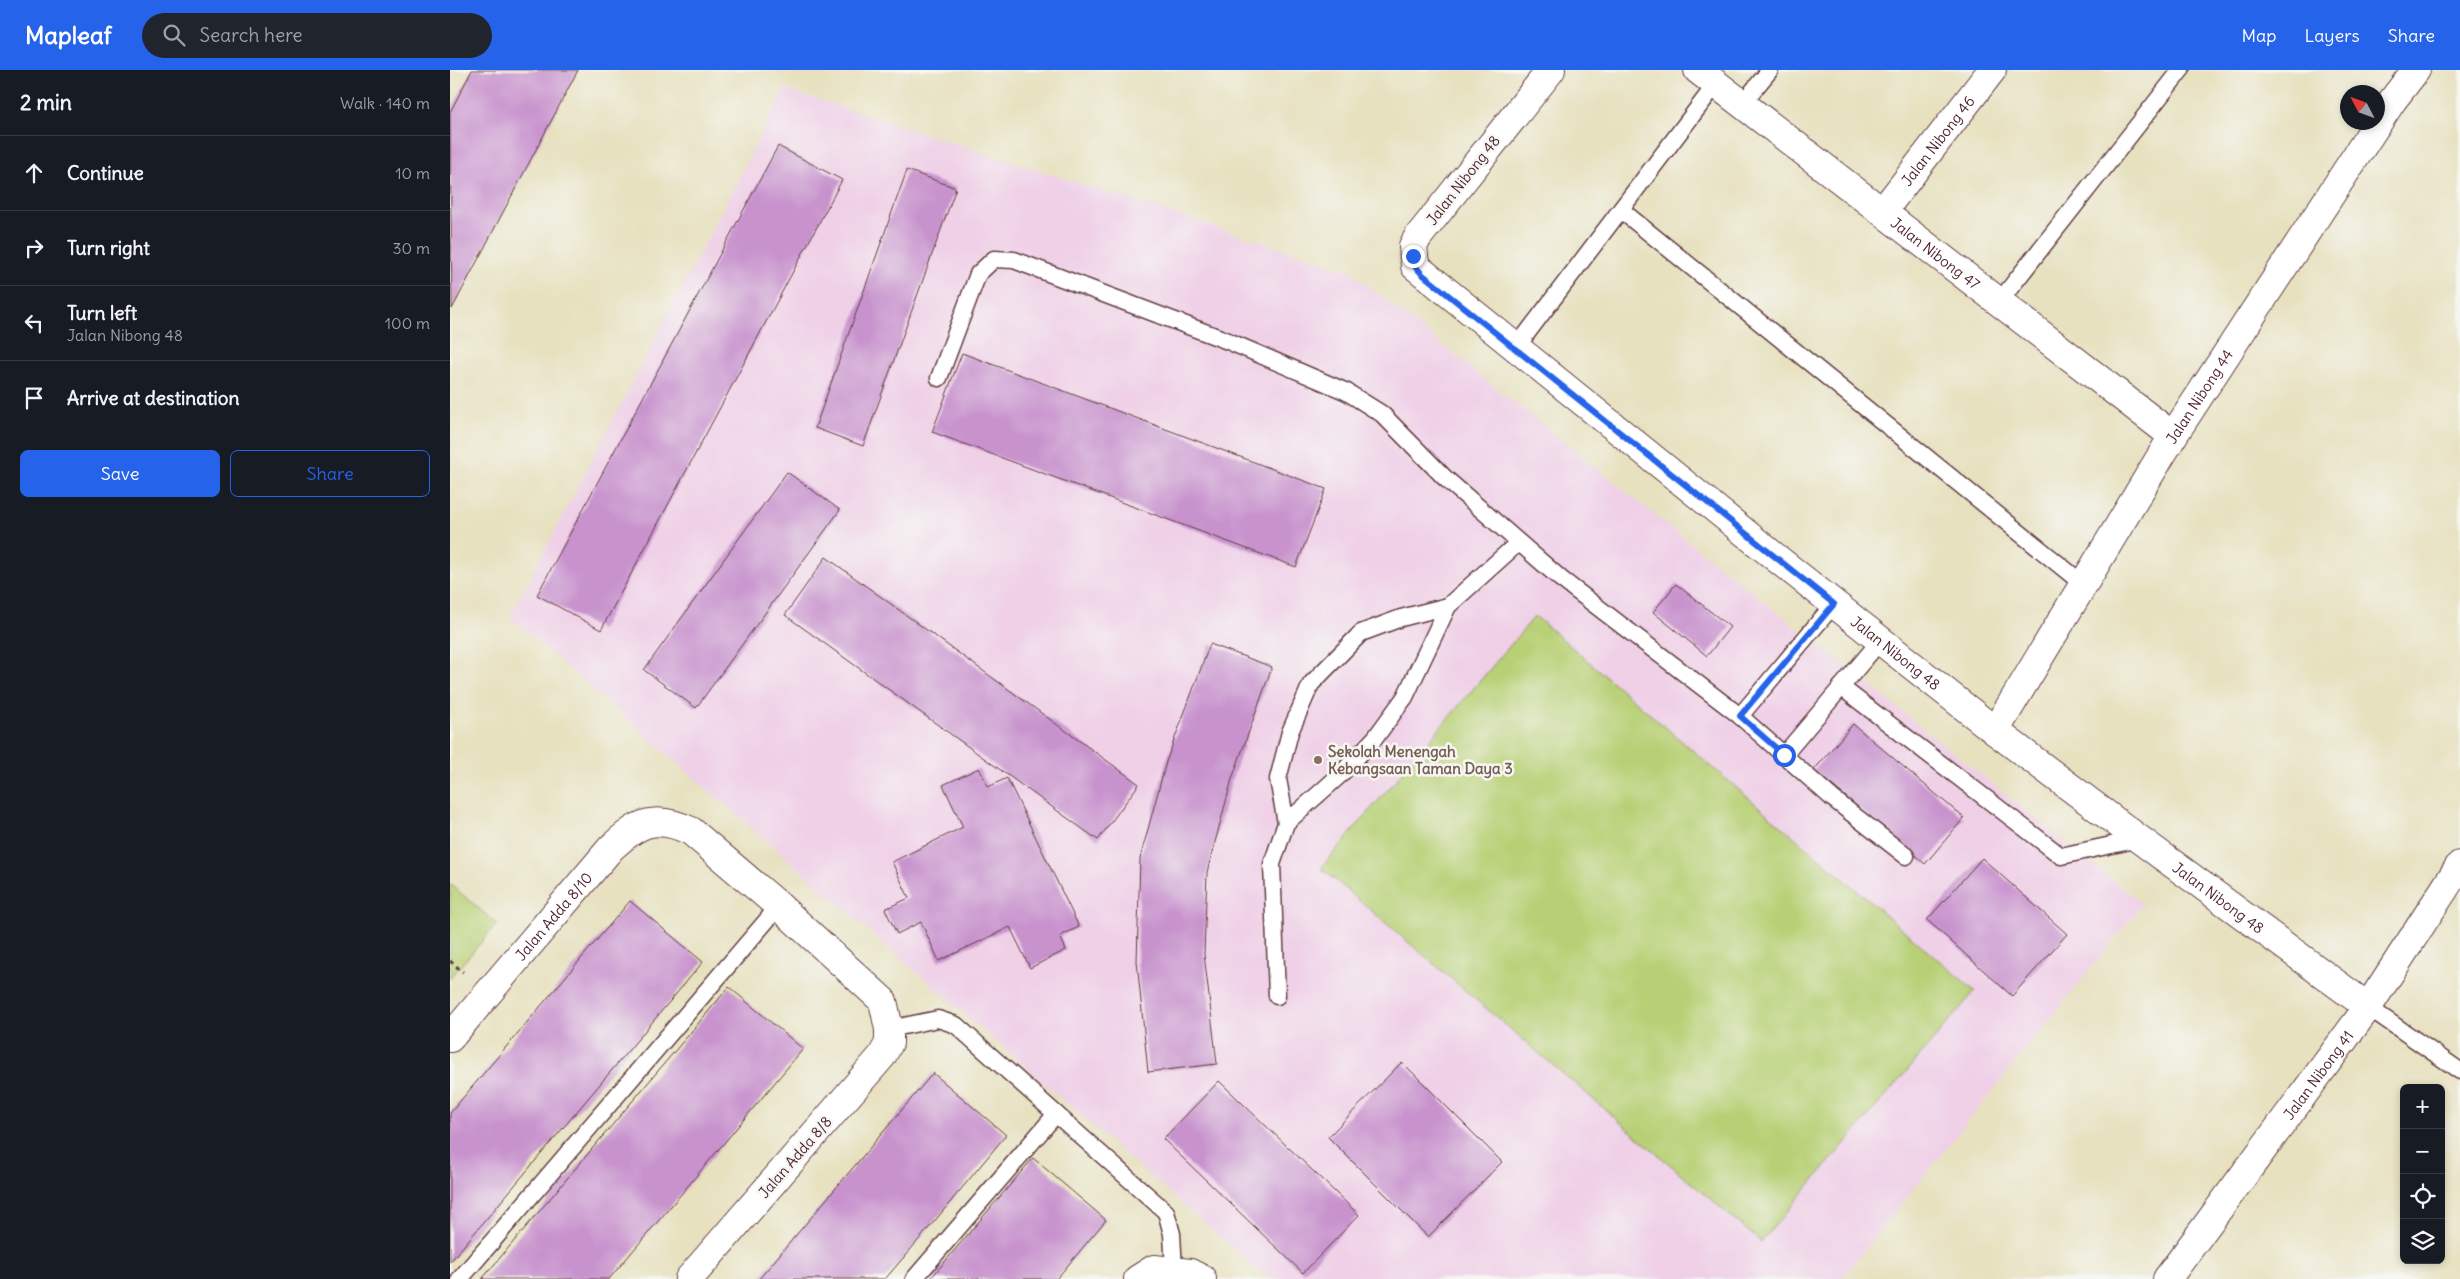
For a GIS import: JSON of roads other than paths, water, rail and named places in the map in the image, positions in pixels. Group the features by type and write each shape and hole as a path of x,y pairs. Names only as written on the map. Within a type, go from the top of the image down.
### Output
{"street":[{"name":"Jalan Nibong 48","path":"1551,70 1418,237 1413,246 1415,266 1422,274 1515,349 1995,731 2139,840 2368,1007"},
{"name":"Jalan Nibong 46","path":"1883,211 1992,70"},
{"name":"Jalan Nibong 44","path":"1995,731 2174,436 2392,101 2416,70"},
{"name":"Jalan Nibong 47","path":"1707,77 2174,436"},
{"name":"Jalan Adda 8/10","path":"450,1038 611,848 633,828 651,823 675,823 691,831 779,906"},
{"name":"Jalan Nibong 41","path":"2167,1279 2368,1007 2460,865"},
{"path":"779,906 883,1001 889,1028"},
{"name":"Jalan Adda 8/8","path":"689,1279 882,1056 889,1043 889,1028"},
{"path":"1138,1279 1154,1269 1190,1273 1202,1279"}],"lane":[{"path":"1742,104 1770,70"},
{"path":"1999,302 2181,70"},
{"path":"1515,349 1621,210 1707,77"},
{"path":"1621,210 2083,584"},
{"path":"939,378 978,274 994,259 1014,260 1228,341 1346,392 1382,414 1445,478 1561,579 1740,716 1832,798 1906,856"},
{"path":"1286,822 1340,775 1375,738 1405,697 1448,606 1518,543"},
{"path":"1740,716 1834,604"},
{"path":"1277,996 1272,864 1286,822 1278,779 1290,732 1311,684 1361,633 1401,618 1448,606"},
{"path":"1784,755 1880,640"},
{"path":"1841,687 2060,856 2139,840"},
{"path":"460,1279 779,906"},
{"path":"2368,1007 2460,1071"},
{"path":"889,1028 938,1019 956,1025 1166,1212 1172,1234 1174,1270"},
{"path":"914,1279 1056,1114"}],"place":[{"name":"Sekolah Menengah Kebangsaan Taman Daya 3","path":"1318,760"}]}
